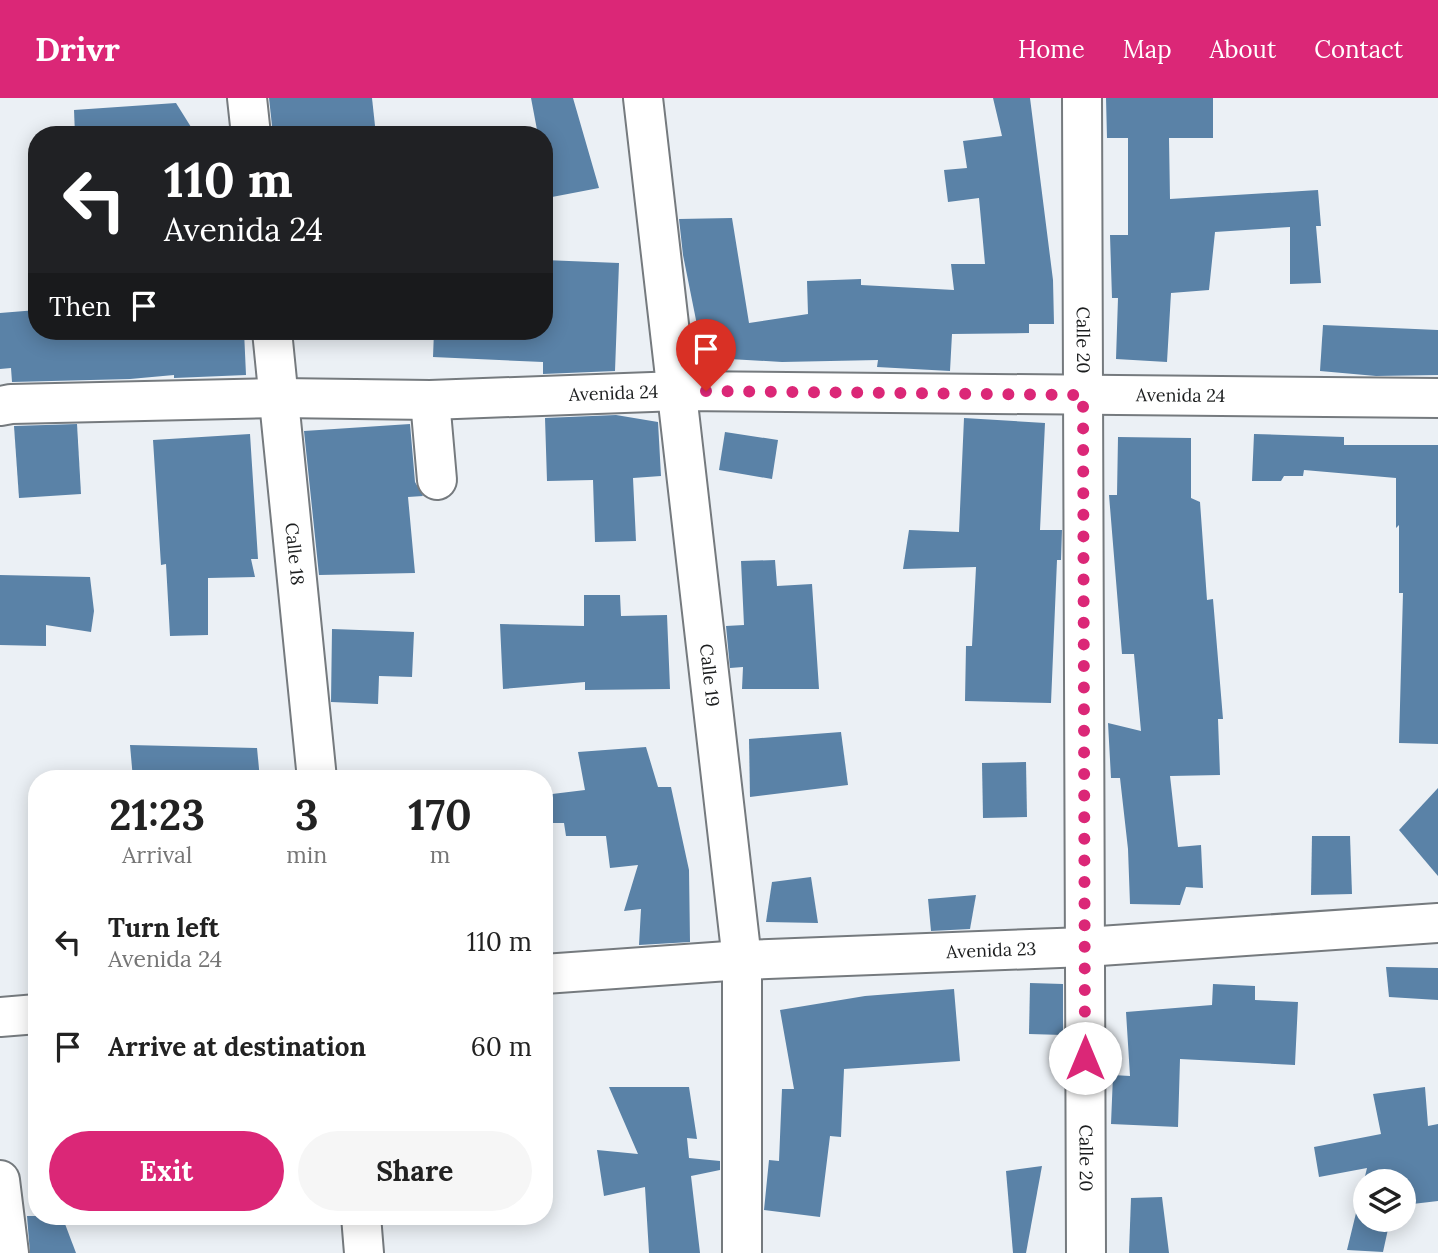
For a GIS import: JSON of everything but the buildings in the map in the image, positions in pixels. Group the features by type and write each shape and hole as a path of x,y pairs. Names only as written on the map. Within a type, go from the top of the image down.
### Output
{"street":[{"path":"247,98 250,126"},
{"name":"Calle 19","path":"643,98 742,960 742,1253"},
{"name":"Calle 20","path":"1082,98 1086,1253"},
{"name":"Calle 18","path":"273,340 316,770"},
{"name":"Avenida 24","path":"0,407 11,404 279,398 430,400 678,391 1438,398"},
{"path":"430,400 437,480"},
{"name":"Avenida 23","path":"553,973 742,960 1085,947 1438,923"},
{"path":"0,1017 28,1015"},
{"path":"0,1180 9,1253"},
{"path":"362,1225 365,1253"}],"route":[{"path":"706,391 1083,395 1085,1058"}]}
